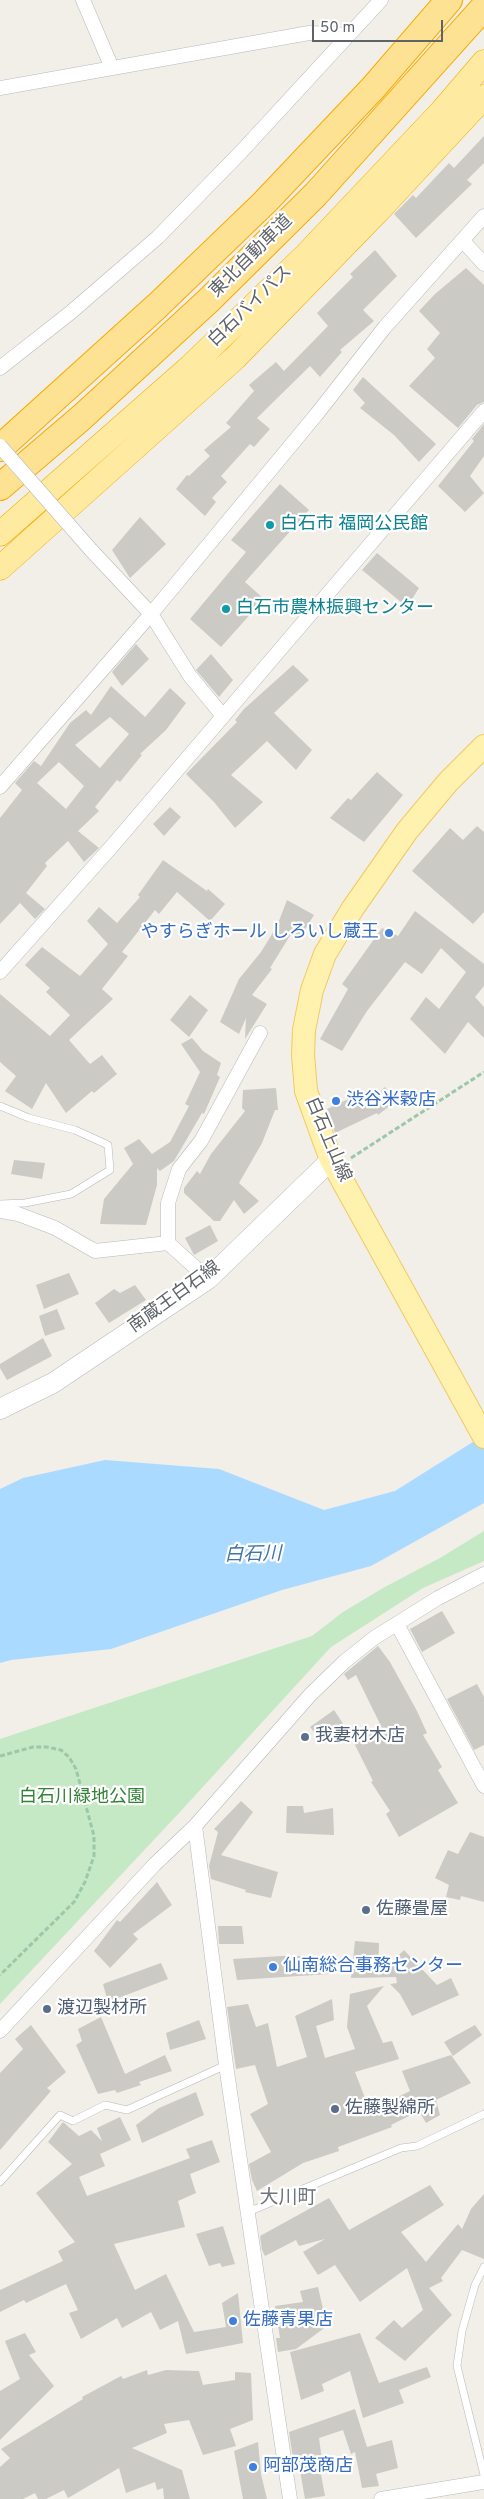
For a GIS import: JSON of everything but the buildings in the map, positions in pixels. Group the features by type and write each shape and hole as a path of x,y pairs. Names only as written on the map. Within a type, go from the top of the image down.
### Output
{"highway":[{"name":"東北自動車道","path":"0,447 157,306 265,202 373,88 449,0"},
{"name":"東北自動車道","path":"0,487 82,417 242,268 316,194 484,7"},
{"name":"白石バイパス","path":"0,534 190,367 305,256 442,111 484,62"},
{"name":"白石バイパス","path":"0,568 235,358 378,211 484,96"}],"main road":[{"name":"白石上山線","path":"484,746 448,782 413,824 364,893 325,954 312,990 304,1030 302,1055 306,1091 335,1167 484,1436"},
{"name":"南蔵王白石線","path":"0,1409 53,1383 208,1279 335,1167"}],"street":[{"path":"82,0 112,68"},
{"path":"0,368 70,313 158,237 241,152 381,0"},
{"path":"0,88 308,33 337,34 346,37"},
{"path":"0,787 151,614 385,327 463,242 484,216"},
{"path":"463,242 484,264"},
{"path":"0,972 223,716 484,411"},
{"path":"0,447 91,550 151,614 190,676 223,716"},
{"path":"168,1244 168,1203 179,1169 201,1142 260,1033"},
{"path":"0,1211 18,1214 55,1228 95,1251 168,1244 208,1279"},
{"path":"0,2031 155,1864 195,1826 310,1695 374,1638 484,1574"},
{"path":"397,1624 484,1786"},
{"path":"195,1826 226,2064 290,2499"},
{"path":"381,2499 484,2482"}],"lane":[{"path":"0,1106 29,1118 76,1130 108,1145 110,1170 71,1194 26,1203 0,1204"},
{"path":"0,2182 60,2115 73,2121 105,2105 127,2110 226,2064"},
{"path":"248,2212 400,2148 417,2146 484,2114"},
{"path":"484,2268 476,2284 462,2331 458,2366 484,2475"}],"path":[{"path":"335,1167 484,1072"},
{"path":"0,1756 33,1747 61,1750 69,1757 76,1769 94,1836 94,1856 85,1882 74,1902 0,1975"}],"green space":[{"name":"白石川緑地公園","path":"484,1531 484,1561 423,1588 331,1647 0,2004 0,1739 312,1636 343,1612"}],"water":[{"name":"白石川","path":"484,1435 484,1503 371,1566 282,1590 111,1649 11,1660 0,1663 0,1489 23,1478 105,1460 219,1469 324,1510 395,1491"}],"place":[{"name":"白石市 福岡公民館","path":"270,525"},
{"name":"白石市農林振興センター","path":"226,609"},
{"name":"やすらぎホール しろいし蔵王","path":"389,933"},
{"name":"渋谷米穀店","path":"336,1101"},
{"name":"我妻材木店","path":"305,1737"},
{"name":"佐藤畳屋","path":"366,1910"},
{"name":"仙南総合事務センター","path":"273,1967"},
{"name":"渡辺製材所","path":"47,2009"},
{"name":"佐藤製綿所","path":"335,2109"},
{"name":"佐藤青果店","path":"233,2321"},
{"name":"阿部茂商店","path":"253,2467"}],"district":[{"name":"大川町","path":"288,2199"}]}
